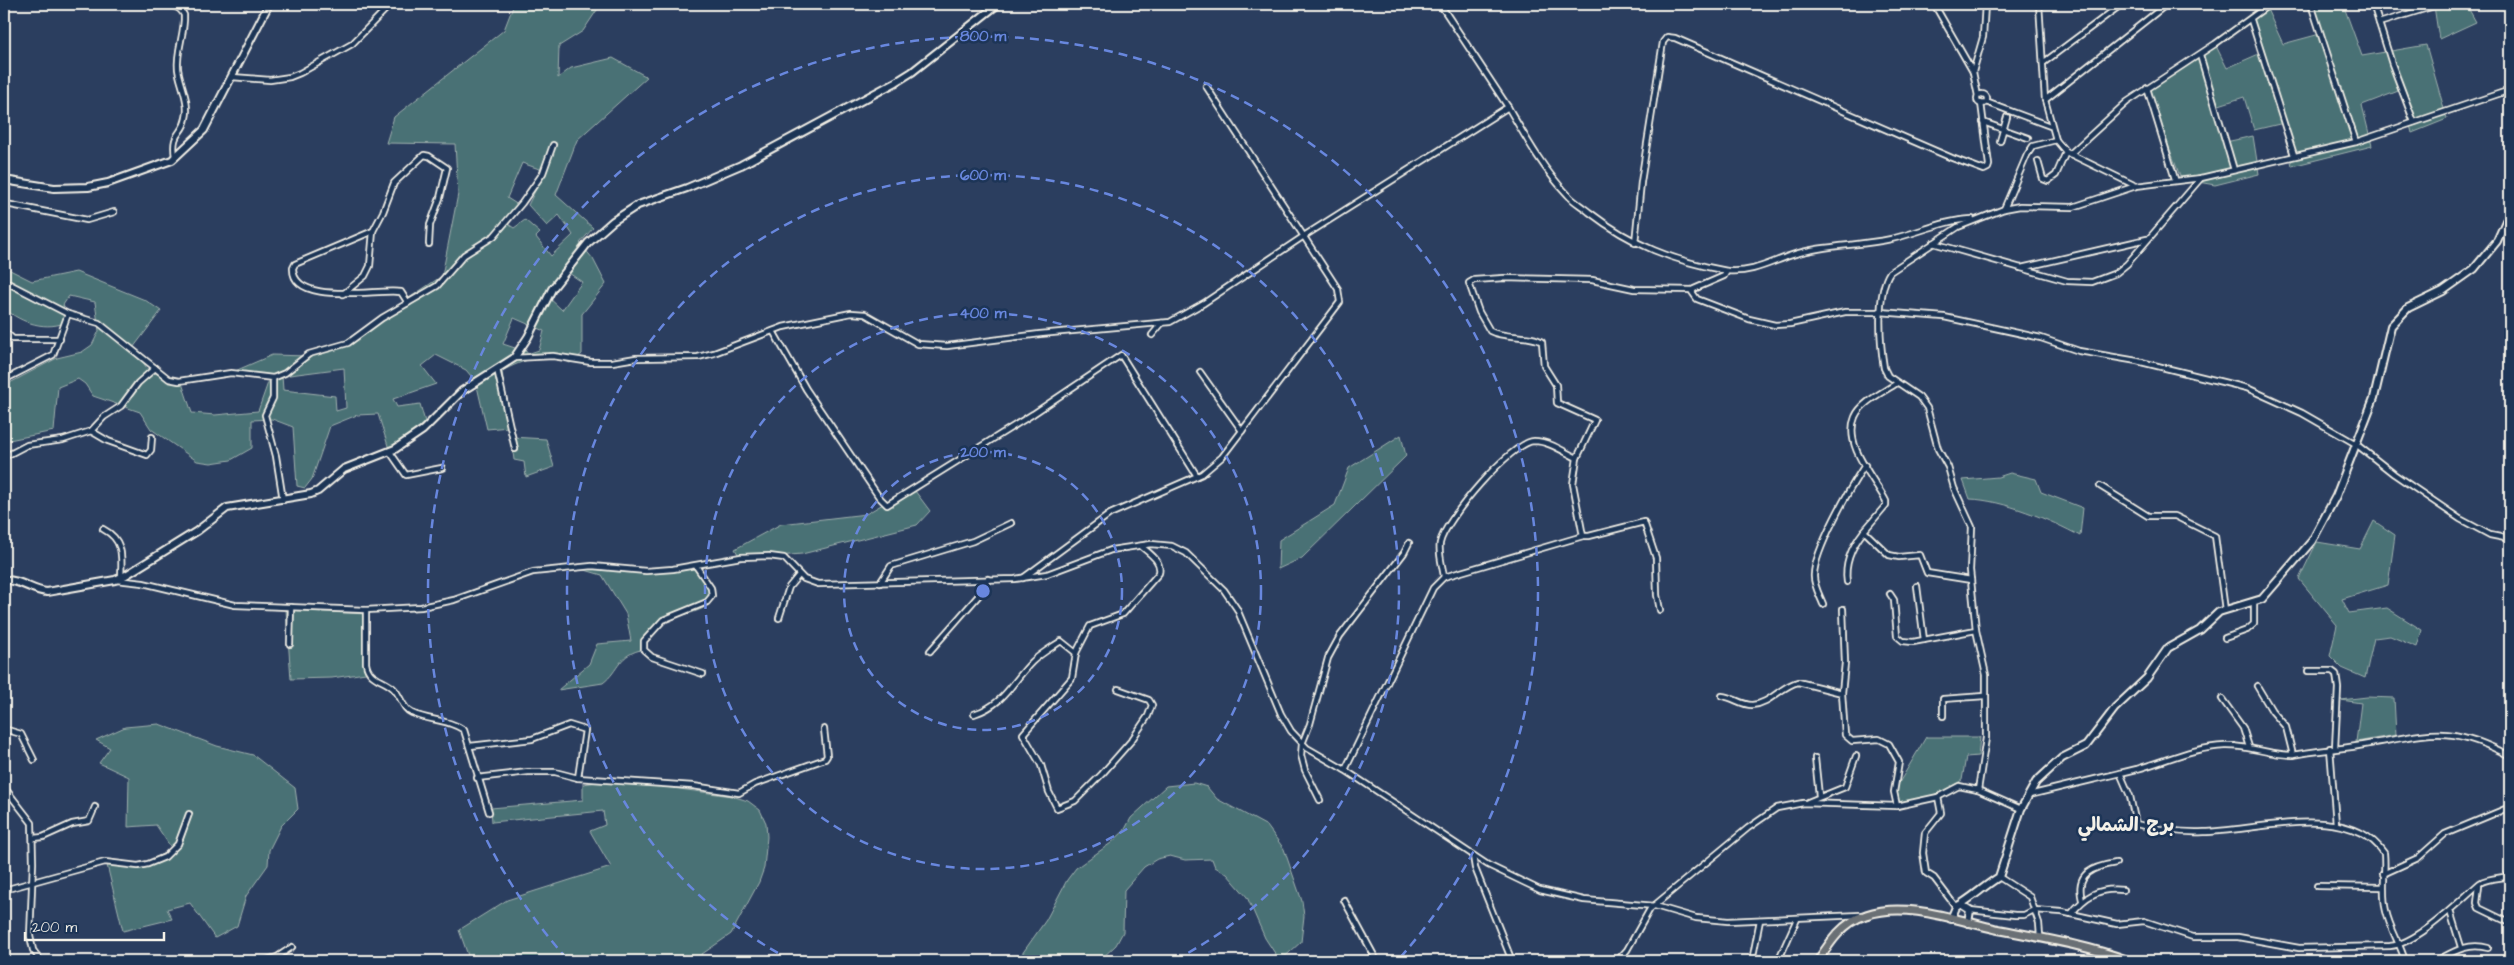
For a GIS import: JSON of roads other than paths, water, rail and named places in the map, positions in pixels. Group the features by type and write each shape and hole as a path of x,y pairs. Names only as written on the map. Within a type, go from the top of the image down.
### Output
{"main road":[{"path":"1818,961 1838,932 1850,922 1863,916 1884,911 1900,911 1951,919 2082,945 2129,961"}],"street":[{"path":"146,4 175,6 182,10 184,15 177,67 187,115 185,123 178,130 173,143 175,157"},
{"path":"4,180 54,188 88,187 128,176 175,157 204,130 269,4"},
{"path":"232,77 270,80 290,78 352,44 391,4"},
{"path":"4,580 18,581 38,590 48,592 118,578 197,531 227,508 283,500 318,491 344,469 390,452 423,430 462,391 514,358 528,337 552,289 592,239 613,220 638,205 688,188 741,166 896,82 912,72 998,4"},
{"path":"1440,4 1508,107 1546,169 1569,197 1609,228 1635,243 1668,257 1727,271 1752,271 1804,253 1890,239 1949,222 1976,219"},
{"path":"1934,4 1973,72 1978,101 2050,126"},
{"path":"1973,72 1983,37 1985,4"},
{"path":"2039,4 2045,100 2050,126 2056,140 2068,153 2136,186"},
{"path":"2043,63 2122,4"},
{"path":"2045,100 2167,4"},
{"path":"2038,160 2043,179 2047,181 2056,175 2068,153 2100,125 2147,88 2200,55 2251,20 2270,4"},
{"path":"2310,4 2356,142"},
{"path":"2373,4 2392,64 2414,122"},
{"path":"2379,23 2434,6"},
{"path":"2251,20 2294,155"},
{"path":"1635,243 1649,132 1663,42 1667,37 1675,38 1952,158 1984,170 1989,165 1983,103 1988,97 1975,80"},
{"path":"2200,55 2234,170"},
{"path":"1023,578 1110,514 1197,476 1222,457 1340,302 1338,289 1206,86"},
{"path":"2147,88 2175,179"},
{"path":"1978,790 1985,752 1986,675 1976,630 1971,580 1970,521 1954,488 1948,467 1938,449 1927,408 1919,397 1897,383 1884,368 1880,312 1886,278 1890,272 1958,227 2004,210 2020,206 2073,206 2136,186 2175,179 2201,178 2356,142 2466,107 2492,95 2510,90"},
{"path":"1978,96 1984,94"},
{"path":"514,358 553,356 598,362 698,357 714,353 772,331 851,313 865,314 918,344 946,346 1040,334 1162,324 1178,318 1204,303 1304,236 1508,107"},
{"path":"2000,141 2007,117"},
{"path":"1984,122 2028,138"},
{"path":"2004,210 2027,155 2033,146 2056,140"},
{"path":"4,281 68,314 99,323 173,380 231,373 273,378 285,373 309,354 348,343 382,318 433,289 460,259 491,238 502,228 533,190 543,172 553,145"},
{"path":"343,294 365,276 370,266 373,230 383,212 394,183 421,156 430,156 447,168 440,198 430,225 429,244"},
{"path":"1934,243 2067,282 2092,282 2116,273 2127,264 2201,178"},
{"path":"4,198 6,204 4,222"},
{"path":"6,204 87,220 114,212"},
{"path":"1951,919 1959,906 1982,887 1999,878 2021,809 2036,782 2054,764 2086,746 2093,739 2115,708 2147,678 2168,648 2194,634 2214,615 2225,610 2254,603 2266,595 2318,531 2336,496 2374,398 2391,326 2408,308 2443,291 2474,269 2496,242 2510,212"},
{"path":"373,230 296,264 292,268 296,279 313,290 343,294 392,290 403,294 408,303"},
{"path":"2020,268 2148,239"},
{"path":"1583,536 1573,484 1576,458 1595,420 1557,403 1556,385 1545,371 1541,341 1501,335 1489,329 1478,309 1470,282 1504,278 1592,280 1634,289 1693,290 1724,276 1727,271"},
{"path":"1693,290 1696,299 1749,319 1775,325 1790,324 1840,313 1925,314 1964,320 2040,338 2079,351 2138,361 2240,386 2295,409 2356,444 2394,474 2460,519 2490,535 2510,539"},
{"path":"4,380 53,355 68,314"},
{"path":"1152,336 1162,324"},
{"path":"4,331 13,339 60,339"},
{"path":"772,331 806,389 879,497 887,505 1033,414 1121,355 1197,476"},
{"path":"4,457 27,445 63,440 91,431 104,417 122,406 138,383 155,368"},
{"path":"497,369 515,448"},
{"path":"1200,372 1242,431"},
{"path":"273,378 273,398 264,414 276,456 283,500"},
{"path":"1847,582 1846,573 1849,557 1864,531 1886,503 1865,465 1854,438 1855,416 1864,406 1897,383"},
{"path":"91,431 122,447 147,455 151,450 152,436"},
{"path":"1444,577 1440,543 1455,516 1505,458 1525,444 1534,441 1551,445 1576,458"},
{"path":"390,452 406,475 442,468"},
{"path":"1823,604 1814,574 1818,556 1853,483 1865,465"},
{"path":"2100,486 2148,516 2175,516 2216,536 2225,610"},
{"path":"1344,770 1433,588 1444,577 1583,536 1644,522 1656,558 1657,595 1660,610"},
{"path":"880,583 891,566 973,541 1010,523"},
{"path":"103,529 110,533 120,544 122,555 118,578"},
{"path":"1864,531 1889,554 1900,557 1920,555 1927,573 1971,580"},
{"path":"1320,800 1305,770 1301,755 1302,744 1332,651 1340,636 1404,553 1408,543"},
{"path":"118,578 235,605 366,610 421,607 454,600 533,572 561,568 592,566 646,571 696,566 722,559 769,556 784,558 800,575 818,584 1023,578 1047,574 1111,550 1164,545 1186,553 1224,590 1244,622 1256,656 1281,714 1290,731 1302,744 1473,856 1506,874 1556,894 1605,902 1655,906 1706,920 1863,916"},
{"path":"1118,689 1149,700 1152,706 1148,716 1131,741 1102,774 1075,801 1057,808 1049,792 1041,765 1023,734 1072,678 1076,653 1090,626 1123,614 1159,573 1159,563 1141,546"},
{"path":"696,566 711,588 712,596 707,602 663,620 644,641 644,650 652,658 703,674"},
{"path":"779,618 789,587 800,575"},
{"path":"930,650 980,594 988,578"},
{"path":"1917,586 1924,640"},
{"path":"1890,594 1894,600 1897,636 1900,640 1908,643 1976,630"},
{"path":"2225,638 2238,634 2254,624 2254,603"},
{"path":"290,644 291,607"},
{"path":"1843,609 1845,664 1842,693 1846,737 1856,741 1882,739 1889,744 1898,759 1894,792 1897,806"},
{"path":"366,610 366,663 371,675 392,687 406,709 412,713 457,726 464,730 470,746 477,778 489,812"},
{"path":"974,714 990,709 1000,701 1033,660 1060,641 1076,653"},
{"path":"2308,671 2332,671 2336,674 2338,688 2332,748 2336,824"},
{"path":"1722,696 1745,704 1758,704 1798,682 1842,693"},
{"path":"2257,686 2272,711 2286,727 2293,755"},
{"path":"1943,716 1943,699 1985,696"},
{"path":"2222,700 2243,728 2249,747"},
{"path":"470,746 532,739 569,725 579,727 585,730 578,778"},
{"path":"4,728 21,734 34,760"},
{"path":"477,778 528,772 554,772 578,778 693,786 739,794 755,784 824,759 827,756 824,729"},
{"path":"2029,795 2120,773 2207,748 2249,747 2273,754 2293,755 2424,734 2446,734 2468,736 2510,756"},
{"path":"1806,803 1847,785 1856,756"},
{"path":"1815,758 1819,796"},
{"path":"2120,773 2130,796 2136,824 2151,829 2203,832 2314,822 2336,824 2364,834 2375,841 2384,853 2382,887 2388,923 2401,945 2405,961"},
{"path":"1618,960 1628,950 1647,913 1770,811 1783,805 1806,803 1897,806 1938,797 1959,786 1978,790 2021,809"},
{"path":"4,787 32,823 34,838 30,939 33,950 41,961"},
{"path":"1938,797 1941,813 1925,833 1924,864 1926,873 1934,878 1959,906 1970,910 2015,915 2024,915 2034,910 2071,914 2111,924 2144,922 2193,937 2238,938 2300,948 2401,945 2450,911 2479,886 2490,880 2510,876"},
{"path":"34,838 42,837 72,824 89,820 95,807"},
{"path":"2383,874 2418,858 2445,834 2510,807"},
{"path":"4,890 106,862 138,866 165,857 178,844 189,814"},
{"path":"1473,856 1475,868 1512,961"},
{"path":"2082,900 2080,887 2088,872 2095,868 2116,863"},
{"path":"1999,878 2030,897 2040,936"},
{"path":"2317,886 2382,887"},
{"path":"2479,886 2477,903 2479,908 2510,923"},
{"path":"2071,914 2082,900 2108,888 2123,890"},
{"path":"1344,900 1377,961"},
{"path":"1968,923 1970,910"},
{"path":"2450,911 2461,947"},
{"path":"1778,961 1797,919"},
{"path":"1752,961 1760,920"},
{"path":"2436,961 2461,947 2480,946 2488,948"},
{"path":"263,961 277,957 292,947"},
{"path":"1618,960 1626,961"}],"district":[{"name":"برج الشمالي","path":"2126,825"}]}
